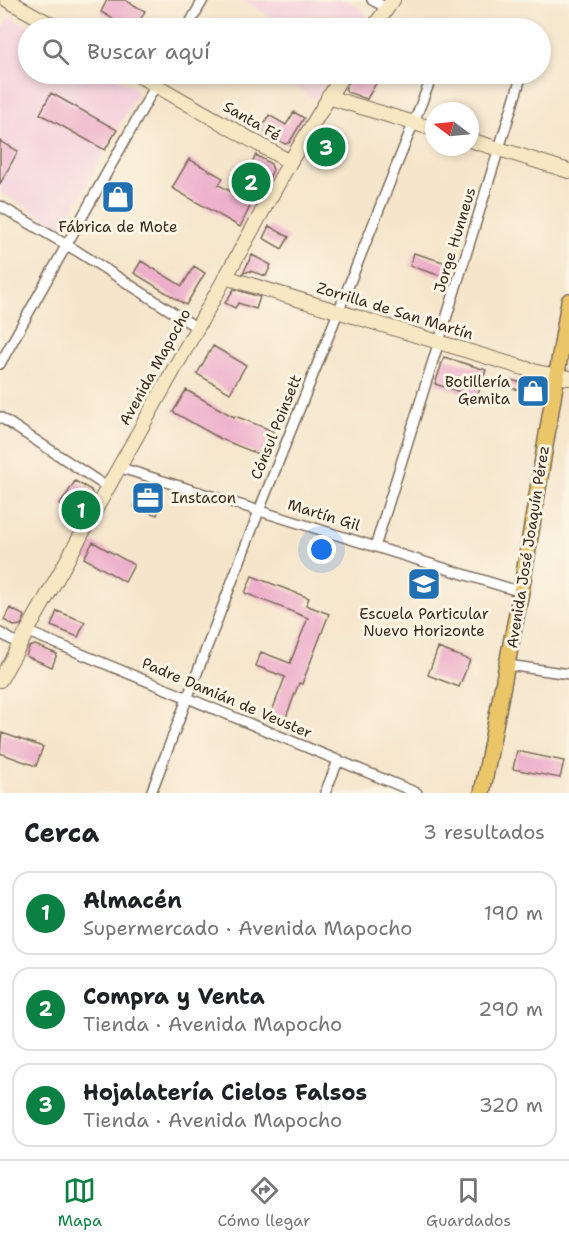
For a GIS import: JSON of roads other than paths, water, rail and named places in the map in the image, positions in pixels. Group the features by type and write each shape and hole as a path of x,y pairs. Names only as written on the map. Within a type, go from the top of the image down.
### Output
{"main road":[{"name":"Avenida José Joaquín Pérez","path":"482,793 562,377 569,301"}],"street":[{"path":"0,5 5,0 38,18"},
{"path":"193,18 203,0"},
{"path":"372,0 390,4 380,18"},
{"path":"0,364 156,84"},
{"name":"Santa Fé","path":"167,84 290,162"},
{"name":"Avenida Mapocho","path":"0,680 196,327 337,84"},
{"name":"Cónsul Poinsett","path":"151,793 259,511 429,84"},
{"name":"Jorge Hunneus","path":"375,547 519,84"},
{"path":"328,97 425,126"},
{"path":"479,143 569,171"},
{"path":"0,206 67,245 196,327"},
{"name":"Zorrilla de San Martín","path":"225,277 562,377"},
{"path":"0,417 107,487"},
{"name":"Martín Gil","path":"118,467 521,592"},
{"name":"Padre Damián de Veuster","path":"27,631 417,793"},
{"path":"0,633 19,644"},
{"path":"508,665 569,674"},
{"path":"325,793 338,760"}],"place":[{"name":"Hojalatería Cielos Falsos","path":"326,147"},
{"name":"Compra y Venta","path":"251,182"},
{"name":"Fábrica de Mote","path":"118,197"},
{"name":"Botillería Gemita","path":"533,391"},
{"name":"Instacon","path":"148,498"},
{"name":"Almacén","path":"81,510"},
{"name":"Escuela Particular Nuevo Horizonte","path":"424,584"}]}
